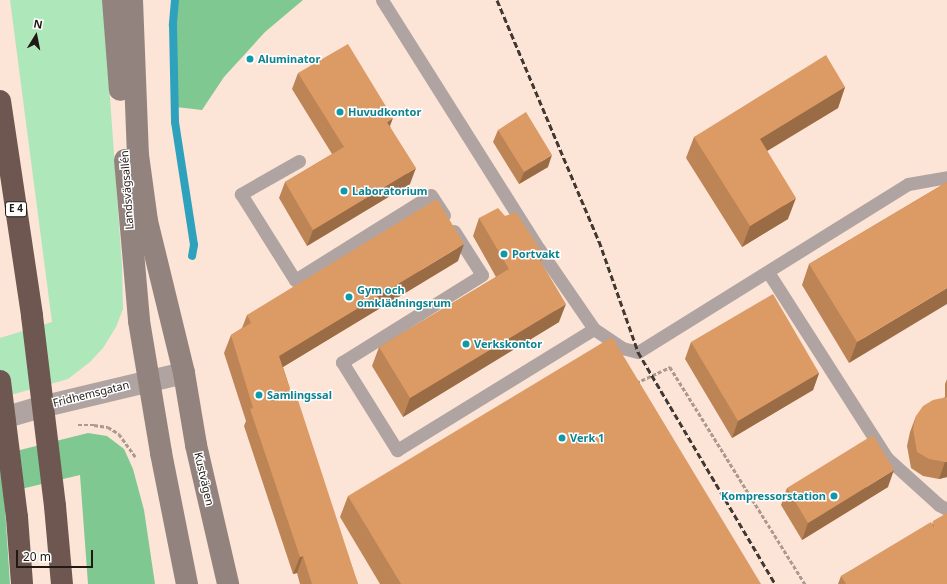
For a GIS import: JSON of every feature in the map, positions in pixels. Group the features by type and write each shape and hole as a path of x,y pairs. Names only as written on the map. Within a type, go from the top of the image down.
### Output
{"highway":[{"name":"E 4","path":"0,101 32,316 55,506 62,584"},
{"path":"0,381 17,517 22,584"}],"main road":[{"name":"Landsvägsallén","path":"113,0 130,228 139,321 150,380"},
{"name":"Landsvägsallén","path":"132,0 138,155 147,221 184,373"},
{"name":"Kustvägen","path":"184,373 196,445 228,584"},
{"path":"150,380 161,453 187,584"}],"street":[{"name":"Fridhemsgatan","path":"0,419 41,407 184,373"}],"lane":[{"path":"382,0 539,248 594,329 622,348 638,352 908,184 947,177"},
{"path":"299,161 242,194 295,280 431,195 482,275 342,362 397,450 594,329"},
{"path":"768,272 887,458 940,505 947,509"}],"path":[{"path":"634,384 670,367 805,584"},
{"path":"76,425 94,424 108,427 119,434 137,458"}],"green space":[{"path":"10,0 103,0 122,266 123,309 116,327 103,348 90,362 68,379 0,398 0,338 52,322"},
{"path":"175,0 303,0 265,32 224,77 202,110 176,107"},
{"path":"88,433 107,436 124,449 133,469 144,510 155,584 88,584 80,475 4,493 10,584 0,584 0,455"}],"building":[{"path":"348,44 393,118 387,122 416,168 313,230 285,182 344,147 298,73"},
{"path":"826,55 845,87 760,139 796,198 750,226 694,137"},
{"path":"526,112 552,155 524,172 498,130"},
{"path":"947,182 947,288 857,342 809,264"},
{"path":"437,199 464,244 279,356 292,395 296,394 358,584 312,584 303,556 300,557 250,409 253,408 231,335 251,323 247,315"},
{"name":"Verkskontor","path":"498,208 505,216 516,212 543,254 538,257 566,304 410,398 379,347 509,269 479,218"},
{"path":"773,294 819,373 738,421 691,342"},
{"name":"Verk 1","path":"612,337 761,584 401,584 348,496"},
{"path":"947,397 947,462 945,462 929,459 917,452 913,429 916,416 923,406 933,400"},
{"name":"Kompressorstation","path":"873,435 894,470 808,523 787,488"},
{"path":"947,513 947,584 846,584 841,576 931,522 935,530 933,521"}],"waterway":[{"path":"175,0 173,25 175,122 194,245 192,256"}],"railway":[{"path":"497,0 599,241 638,352 775,584"}],"place":[{"name":"Aluminator","path":"250,59"},
{"name":"Huvudkontor","path":"340,112"},
{"name":"Laboratorium","path":"344,191"},
{"name":"Portvakt","path":"504,254"},
{"name":"Gym och omklädningsrum","path":"349,297"},
{"name":"Verkskontor","path":"466,344"},
{"name":"Samlingssal","path":"259,395"},
{"name":"Verk 1","path":"562,438"},
{"name":"Kompressorstation","path":"834,496"}]}
